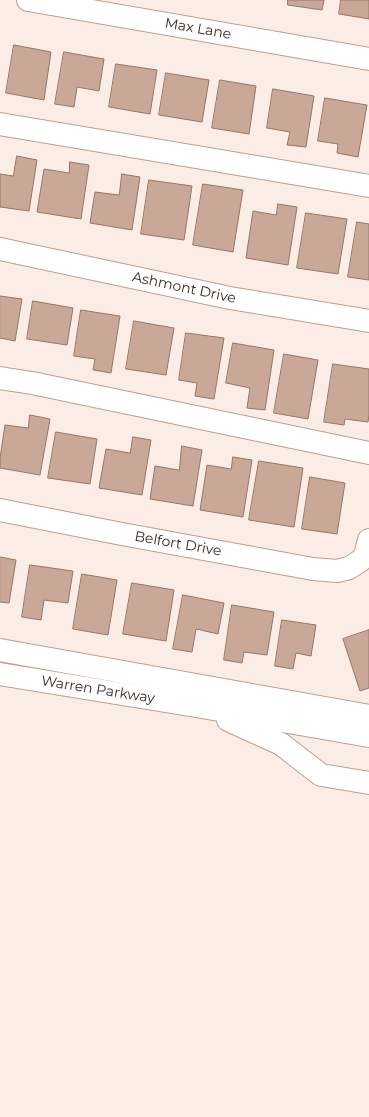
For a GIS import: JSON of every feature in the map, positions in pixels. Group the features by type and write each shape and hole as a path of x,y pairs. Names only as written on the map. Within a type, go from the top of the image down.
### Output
{"street":[{"name":"Max Lane","path":"28,0 369,59"},
{"path":"0,124 369,186"},
{"name":"Ashmont Drive","path":"0,249 230,298 369,321"},
{"path":"0,378 32,383 369,453"},
{"name":"Belfort Drive","path":"0,510 313,569 337,570 349,568 365,556 369,540"},
{"path":"0,650 369,716"},
{"name":"Warren Parkway","path":"0,674 369,736"},
{"name":"Warren Parkway","path":"196,706 281,744 321,775 369,783"}],"building":[{"path":"288,0 324,0 322,10 288,5"},
{"path":"341,0 369,0 369,19 339,14"},
{"path":"14,45 51,52 44,100 6,93"},
{"path":"64,52 104,59 99,91 77,87 74,107 55,104"},
{"path":"116,64 157,70 150,114 109,107"},
{"path":"166,73 209,80 202,122 159,115"},
{"path":"220,80 256,86 249,134 212,128"},
{"path":"273,89 314,96 306,147 287,145 290,132 267,128"},
{"path":"325,98 367,105 358,157 337,153 338,144 318,141"},
{"path":"17,156 37,160 29,211 0,207 0,174 13,176"},
{"path":"70,162 89,165 81,219 37,212 44,169 69,173"},
{"path":"122,174 140,177 132,230 90,223 95,192 119,195"},
{"path":"149,180 192,186 184,240 141,234"},
{"path":"203,184 243,190 233,252 193,245"},
{"path":"278,204 297,207 288,265 246,258 253,211 276,215"},
{"path":"306,213 347,219 338,274 297,268"},
{"path":"357,222 369,224 369,280 348,277"},
{"path":"0,296 22,299 15,341 0,338"},
{"path":"33,301 73,308 67,345 27,339"},
{"path":"81,310 120,316 111,373 93,370 95,359 74,356"},
{"path":"134,321 174,328 166,375 126,369"},
{"path":"186,333 224,338 214,399 195,396 197,383 179,380"},
{"path":"233,343 274,350 265,410 247,408 250,388 226,383"},
{"path":"284,354 318,360 308,419 274,413"},
{"path":"333,364 369,369 368,422 345,419 344,425 324,422"},
{"path":"30,415 50,419 40,475 0,468 5,425 28,428"},
{"path":"56,432 97,439 90,484 48,478"},
{"path":"133,437 151,440 142,495 99,488 106,449 130,453"},
{"path":"182,446 202,450 193,506 150,499 155,466 179,470"},
{"path":"233,457 252,460 243,517 200,510 207,465 231,469"},
{"path":"259,461 303,468 294,527 249,520"},
{"path":"310,477 345,483 337,534 302,529"},
{"path":"0,557 16,560 9,603 0,602"},
{"path":"30,565 73,571 68,603 44,600 41,620 22,617"},
{"path":"82,574 117,580 108,635 73,629"},
{"path":"132,583 174,590 166,641 123,634"},
{"path":"183,595 224,603 218,634 196,629 192,652 173,649"},
{"path":"232,605 274,612 267,655 244,652 242,663 224,660"},
{"path":"282,620 316,625 311,656 296,653 293,669 275,666"},
{"path":"369,630 369,688 360,691 343,639"}]}
